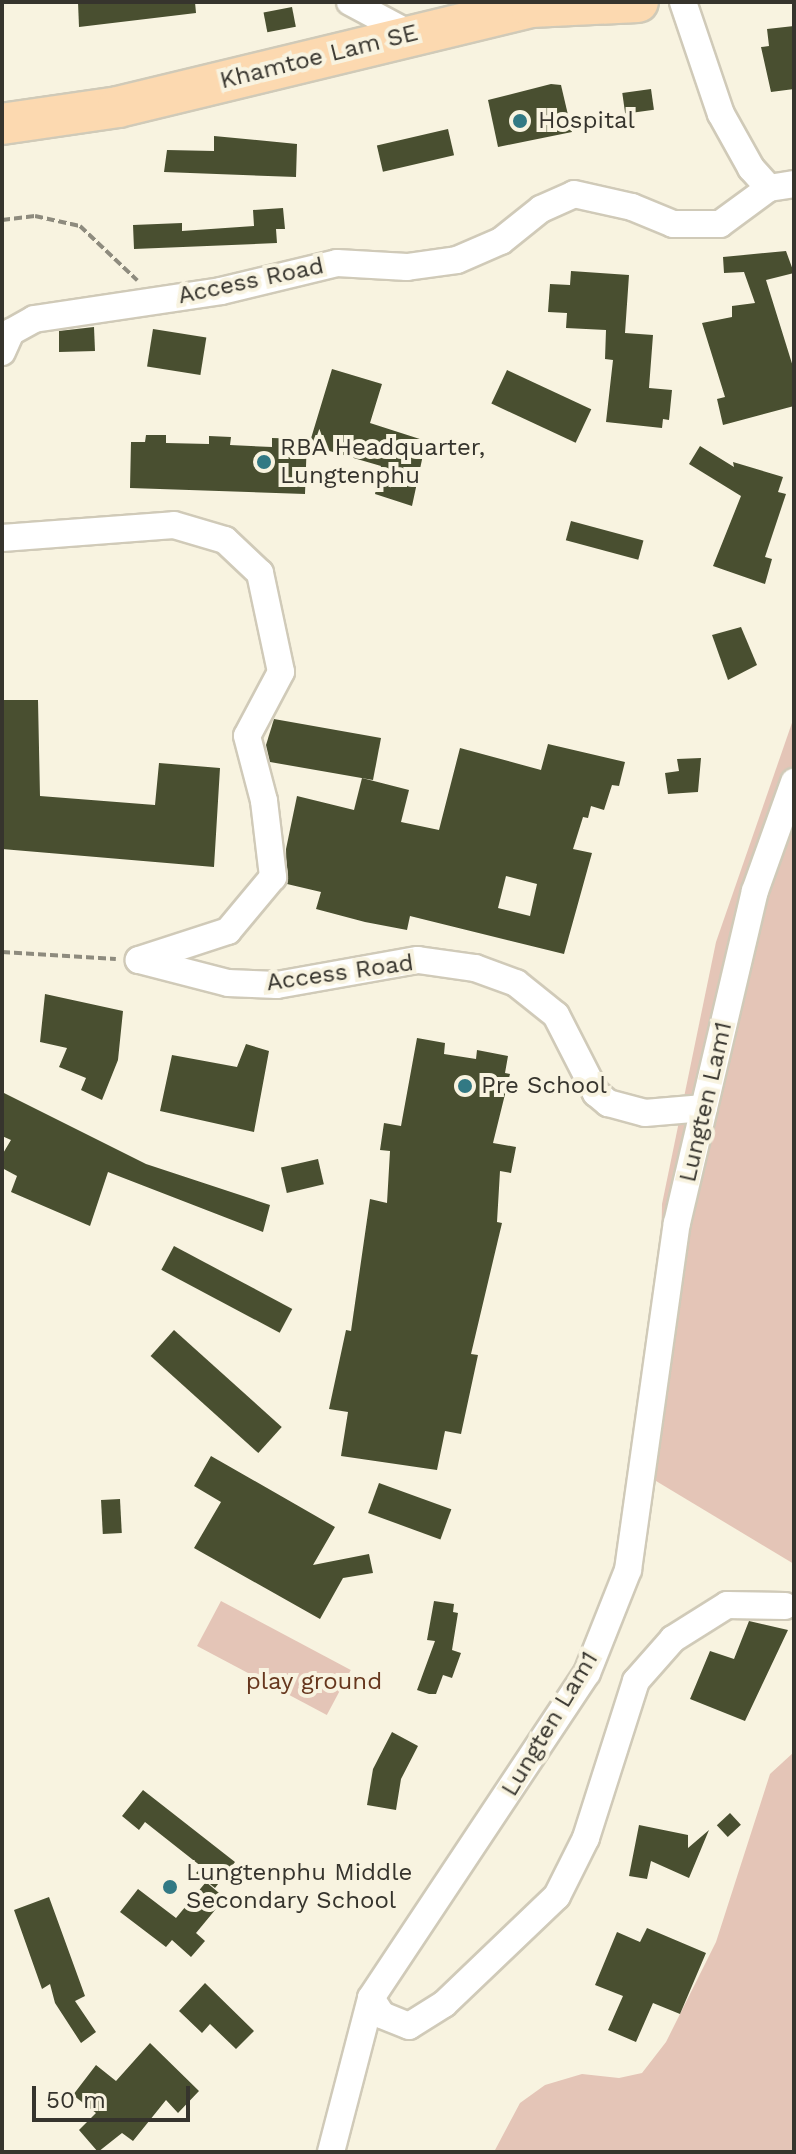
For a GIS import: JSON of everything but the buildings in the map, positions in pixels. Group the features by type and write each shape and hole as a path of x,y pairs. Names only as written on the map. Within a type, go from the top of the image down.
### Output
{"main road":[{"name":"Khamtoe Lam SE","path":"2,124 118,107 531,7 638,2"}],"street":[{"path":"350,2 410,34"},
{"path":"683,2 721,114 782,186"},
{"name":"Access Road","path":"2,352 11,332 34,319 159,300 337,263 407,267 457,260 501,241 541,209 574,194 632,207 673,224 720,224 782,186"},
{"path":"2,538 174,525 225,540 260,573 281,672 247,736 264,801 273,877 228,931 139,960"},
{"name":"Lungten Lam1","path":"331,2152 371,1998 587,1673 628,1570 677,1223 755,891 794,782"},
{"name":"Access Road","path":"139,960 228,983 277,985 418,960 475,968 516,983 556,1015 596,1093 608,1103 645,1113 704,1108"},
{"path":"371,1998 382,2015 409,2026 444,2004 557,1896 586,1838 636,1681 673,1639 727,1605 785,1606"}],"path":[{"path":"2,220 35,216 80,226 159,300"},
{"path":"2,952 139,960"}],"green space":[{"path":"794,717 794,1564 656,1481 662,1204 716,942"},
{"name":"play ground","path":"221,1601 351,1670 327,1715 197,1646"},
{"path":"794,1752 794,2152 494,2152 520,2103 545,2085 582,2074 619,2078 642,2073 666,2042 716,1942 770,1774"}],"place":[{"name":"Hospital","path":"520,121"},
{"name":"RBA Headquarter, Lungtenphu","path":"264,462"},
{"name":"Pre School","path":"465,1086"},
{"name":"Lungtenphu Middle Secondary School","path":"170,1887"}]}
